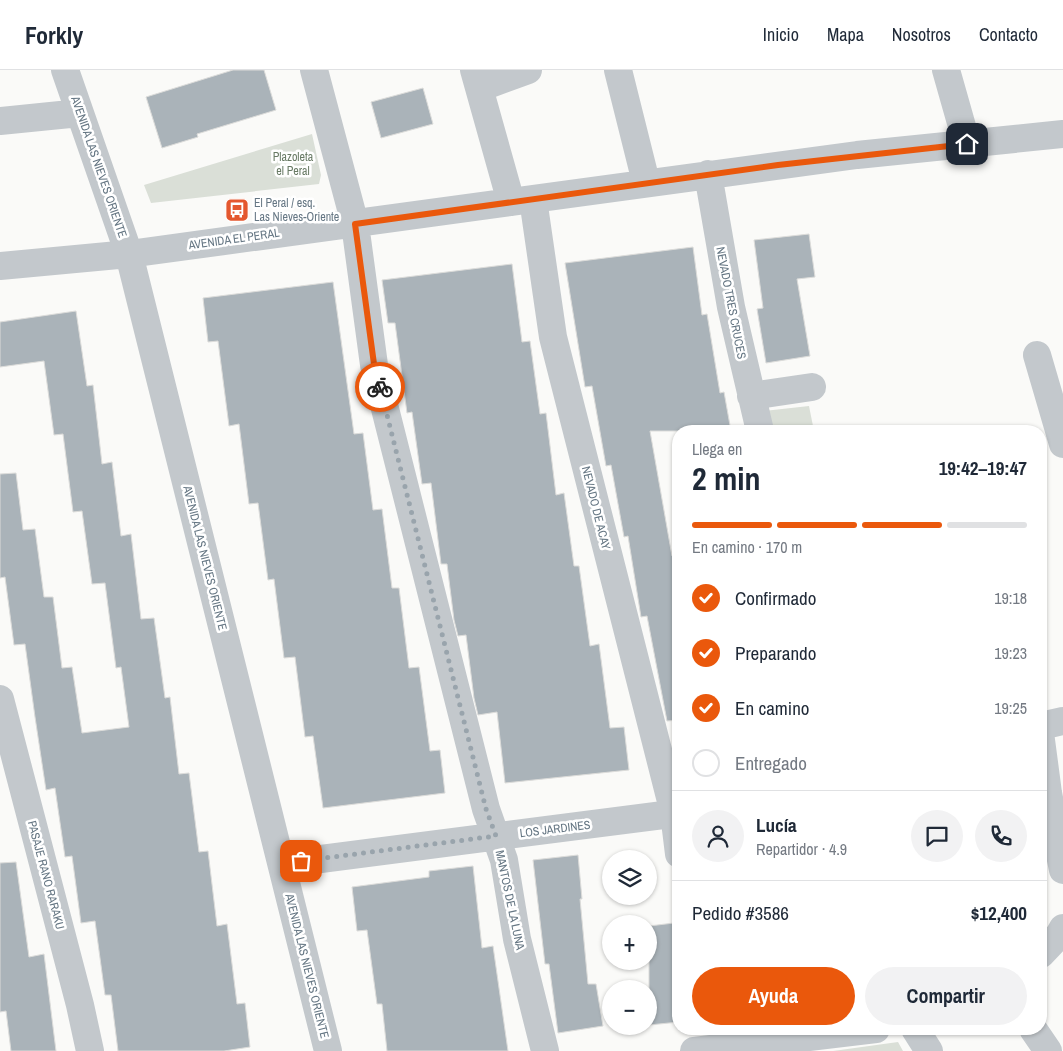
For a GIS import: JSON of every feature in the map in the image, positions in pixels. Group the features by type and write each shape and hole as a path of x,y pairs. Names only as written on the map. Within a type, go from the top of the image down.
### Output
{"street":[{"name":"AVENIDA LAS NIEVES ORIENTE","path":"66,70 129,254 328,1051"},
{"name":"MANTOS DE LA LUNA","path":"314,70 355,224 376,374 486,809 504,860 517,938 544,1051"},
{"path":"477,79 528,70"},
{"path":"618,70 646,182"},
{"path":"946,70 967,144"},
{"name":"NEVADO DE ACAY","path":"477,79 522,201 543,272 556,346 672,797"},
{"path":"0,121 80,113"},
{"name":"AVENIDA EL PERAL","path":"0,266 129,254 522,201 646,182 857,155 1063,134"},
{"name":"NEVADO TRES CRUCES","path":"708,174 729,298 758,425"},
{"path":"1036,354 1063,444"},
{"path":"751,396 812,387"},
{"name":"PASAJE RANO RARAKU","path":"0,699 80,1005 90,1051"},
{"path":"1047,725 1063,721"},
{"path":"1047,785 1063,870"},
{"name":"LOS JARDINES","path":"282,864 672,814"},
{"path":"1047,948 1063,928"},
{"path":"694,1051 731,1049 832,1035"},
{"path":"919,1035 929,1051"},
{"path":"1037,1035 1048,1051"}],"green space":[{"name":"Plazoleta el Peral","path":"312,134 321,175 319,184 151,203 144,185"},
{"path":"809,406 813,425 768,425 764,411"},
{"path":"898,1042 903,1051 833,1051"}],"building":[{"path":"233,70 264,70 276,110 197,134 198,137 162,148 146,97"},
{"path":"423,88 433,124 381,138 371,102"},
{"path":"809,234 815,277 797,279 810,356 766,363 757,309 763,308 754,240"},
{"path":"693,247 702,315 707,314 720,393 724,392 730,425 672,425 672,431 650,431 672,556 672,721 667,721 647,616 641,617 628,536 624,537 611,465 606,466 592,386 585,387 565,263"},
{"path":"512,264 522,342 530,341 540,414 546,413 556,495 564,493 574,566 579,566 590,646 599,644 610,728 624,727 629,770 505,783 497,712 478,715 466,635 458,636 454,620 447,564 441,564 431,483 422,484 412,412 407,413 395,323 388,323 382,280"},
{"path":"333,282 354,434 363,433 373,510 382,509 392,588 399,588 409,668 419,667 430,751 440,750 445,793 323,808 313,736 305,737 295,657 284,658 274,579 268,580 258,503 249,504 239,424 229,426 218,341 208,342 203,298"},
{"path":"76,311 87,386 93,385 102,464 112,462 121,536 131,534 141,619 154,618 165,698 170,697 179,774 189,773 199,852 208,851 217,926 227,924 237,1004 245,1003 250,1047 224,1051 118,1051 111,995 105,995 95,921 81,923 72,856 65,857 55,788 46,790 25,644 14,645 5,577 0,578 0,474 16,473 23,530 35,529 44,597 53,597 62,668 72,667 82,733 129,727 121,667 116,668 105,583 92,584 82,511 73,512 63,434 54,435 44,361 0,367 0,322"},
{"path":"578,855 588,984 596,984 602,1026 558,1033 549,964 545,964 533,860"},
{"path":"16,862 29,957 44,954 56,1051 11,1051 6,1011 0,1012 0,863"},
{"path":"473,866 482,948 493,946 508,1051 387,1051 382,1004 377,1004 367,930 357,931 352,887 429,877 429,871"},
{"path":"672,923 672,1023 657,1024 657,980 649,980 649,970 657,970 657,925"}],"way so far":[{"path":"301,861 496,836 486,809 380,387"}],"place":[{"name":"El Peral / esq. Las Nieves-Oriente","path":"237,210"}],"route":[{"path":"380,387 374,364 355,224 646,182 857,155 967,144"}]}
